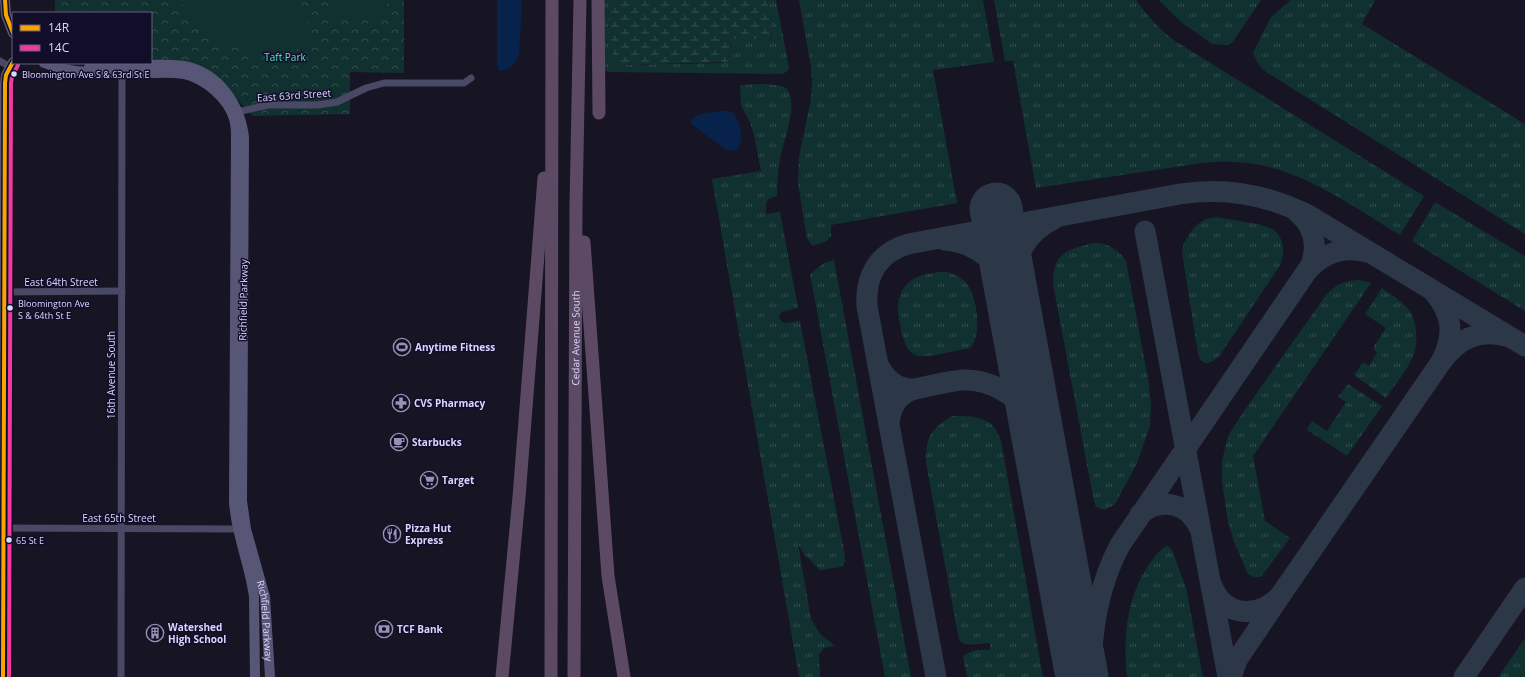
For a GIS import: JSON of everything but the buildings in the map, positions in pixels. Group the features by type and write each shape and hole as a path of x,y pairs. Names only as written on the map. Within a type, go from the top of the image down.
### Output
{"highway":[{"path":"551,677 552,0"},
{"name":"Cedar Avenue South","path":"574,677 576,213 580,0"},
{"path":"598,0 599,113"},
{"path":"502,677 520,489 552,80"},
{"path":"579,82 583,217 588,306 608,576 624,677"}],"street":[{"path":"5,0 6,15 12,30"},
{"path":"0,61 11,65 6,75 5,83 2,292 3,677"},
{"name":"Richfield Parkway","path":"48,64 67,69 109,73 172,73 192,77 217,93 235,113"},
{"name":"Richfield Parkway","path":"67,69 109,65 169,65 185,67 205,74 215,80 224,89 244,137 242,510 265,597 268,677"},
{"name":"16th Avenue South","path":"121,677 120,528 122,73"},
{"name":"East 63rd Street","path":"235,113 268,105 318,105 337,102 366,88 384,83 464,83 471,78"},
{"name":"Richfield Parkway","path":"235,113 234,502 237,529 253,586 255,677"},
{"name":"East 64th Street","path":"2,292 122,291"},
{"name":"East 65th Street","path":"2,528 237,529"},
{"path":"254,645 262,649 268,677"}],"green space":[{"name":"Taft Park","path":"55,0 404,0 404,73 350,72 350,114 253,116 218,79 152,61 152,12 55,12"},
{"path":"180,0 298,0 315,41 300,48 276,52 259,52 243,49 213,36 200,26 189,14"},
{"path":"328,0 387,0 387,15 328,15"},
{"path":"602,0 608,0 610,43 612,52 620,65 722,63 729,59 731,40 733,39 771,39 767,0 776,0 789,67 786,72 780,74 607,72 603,69"},
{"path":"608,0 767,0 772,37 769,39 731,40 729,59 727,62 620,65 615,59 610,43"},
{"path":"799,0 983,0 994,62 933,70 957,203 831,225 831,236 827,241 812,246 807,238 798,184 799,157 811,98 812,83 811,67"},
{"path":"994,0 1136,0 1153,21 1172,39 1424,196 1400,235 1318,186 1283,171 1250,163 1202,163 1036,188 1013,61 1005,61"},
{"path":"1159,0 1261,0 1232,43 1226,45 1212,44 1181,22"},
{"path":"1291,0 1375,0 1362,24 1525,124 1525,234 1266,72 1258,64 1253,53 1271,17"},
{"path":"763,84 783,86 787,89 790,96 791,113 780,159 777,196 768,199 766,204 766,214 780,212 798,308 781,312 779,317 781,321 785,323 800,321 845,556 845,562 841,567 820,570 804,554 798,544 811,619 820,634 835,646 824,648 819,654 820,677 799,677 712,179 761,171 750,122 741,106 740,85"},
{"path":"1435,202 1525,256 1525,311 1412,241"},
{"path":"1217,217 1252,223 1270,228 1279,235 1283,245 1283,256 1279,267 1220,355 1213,361 1205,363 1198,354 1182,252 1186,238 1196,226 1206,219"},
{"path":"1094,243 1104,244 1116,250 1126,261 1149,384 1151,406 1150,426 1137,463 1115,504 1105,510 1096,507 1094,502 1053,284 1055,265 1063,254 1076,248"},
{"path":"834,260 911,677 885,677 810,274 824,263"},
{"path":"947,272 954,275 967,284 971,290 977,316 974,342 970,348 936,355 918,356 909,350 904,341 898,312 899,299 904,287 913,279 930,273"},
{"path":"1359,280 1371,283 1253,456 1265,521 1290,538 1261,577 1254,577 1248,574 1234,542 1228,522 1222,482 1222,461 1228,436 1326,295 1341,284"},
{"path":"1382,288 1408,309 1411,313 1416,332 1415,351 1410,362 1386,398 1354,375 1363,362 1369,366 1377,353 1373,348 1386,328 1365,314"},
{"path":"1348,384 1382,406 1347,456 1307,430 1312,421 1327,431 1346,402 1338,397"},
{"path":"952,416 974,417 985,420 994,427 1001,441 1043,677 967,677 963,656 976,650 990,650 990,643 965,644 959,640 926,463 928,440 939,425"},
{"path":"1167,546 1172,550 1186,588 1203,677 1127,677 1126,633 1131,604 1142,576 1150,563 1159,551"},
{"path":"1525,638 1525,677 1498,677 1501,673"}],"water":[{"path":"497,0 522,0 519,55 511,66 503,71 499,71 497,65"},
{"path":"728,111 733,113 739,123 741,137 740,143 738,148 733,151 726,150 690,123 692,119 699,115"}],"taxiway":[{"path":"936,677 867,306 868,285 871,276 881,260 889,253 908,244 1180,194 1196,192 1229,192 1246,194 1277,202 1308,215 1525,346"},
{"path":"1091,677 1092,643 1097,609 1106,576 1120,545 1311,265 1314,250 1313,236 1307,223 1297,212"},
{"path":"944,240 959,242 980,251 998,269 1003,276 1011,294 1014,270 1017,260 1027,241 1034,232 1054,219"},
{"path":"1145,231 1228,677"},
{"path":"1307,271 1327,255 1334,252 1350,250 1367,252"},
{"path":"1434,292 1445,309 1450,326 1448,343 1441,362 1454,347 1469,338 1486,334 1506,336"},
{"path":"1280,596 1441,362"},
{"path":"878,364 884,374 892,382 903,388 915,389 904,394 896,402 891,412 889,424"},
{"path":"915,389 951,381 963,380 982,382 1000,389 1016,400 1028,415 1036,434 1043,468"},
{"path":"1140,514 1157,506 1166,504 1174,505 1189,513 1200,529"},
{"path":"1212,586 1218,597 1225,604 1233,609 1243,611 1252,611 1262,608 1280,596 1237,660 1231,677"},
{"path":"1464,677 1525,588"}],"runway":[{"path":"996,209 1082,677"}],"transit line":[{"name":"14R","path":"5,0 6,15 12,30"},
{"name":"14R","path":"3,677 5,83 6,75 12,64"},
{"name":"14C","path":"9,677 11,83 12,77 18,65"}],"place":[{"name":"Bloomington Ave S & 63rd St E","path":"14,74"},
{"name":"Bloomington Ave S & 64th St E","path":"10,308"},
{"name":"Anytime Fitness","path":"402,347"},
{"name":"CVS Pharmacy","path":"401,403"},
{"name":"Starbucks","path":"399,442"},
{"name":"Target","path":"429,480"},
{"name":"Pizza Hut Express","path":"392,534"},
{"name":"65 St E","path":"9,540"},
{"name":"TCF Bank","path":"384,629"},
{"name":"Watershed High School","path":"155,633"}]}
